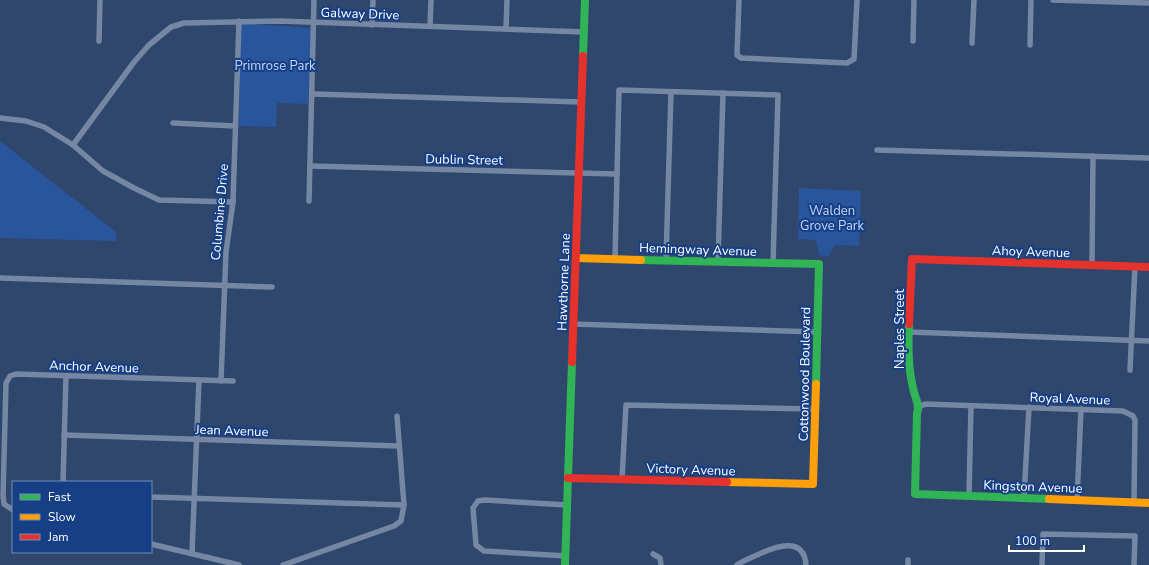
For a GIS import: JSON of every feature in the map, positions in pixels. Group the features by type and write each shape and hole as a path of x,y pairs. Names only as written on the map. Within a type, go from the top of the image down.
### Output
{"street":[{"path":"99,41 100,0"},
{"path":"310,201 314,0"},
{"path":"372,25 373,0"},
{"path":"430,26 431,0"},
{"path":"506,29 507,0"},
{"name":"Hawthorne Lane","path":"565,565 585,0"},
{"path":"739,0 737,55 741,58 847,63 854,59 857,0"},
{"path":"913,40 914,0"},
{"path":"972,43 974,0"},
{"path":"1030,45 1031,0"},
{"path":"1053,0 1149,3"},
{"name":"Galway Drive","path":"73,145 134,62 161,34 171,27 184,23 239,21 584,32"},
{"name":"Columbine Drive","path":"221,381 223,286 233,202 239,21"},
{"path":"614,259 619,90 778,95 773,263"},
{"path":"666,260 671,92"},
{"path":"718,262 723,93"},
{"path":"312,94 581,102"},
{"path":"0,118 26,121 44,127 73,145 104,171 159,200 233,202"},
{"path":"173,123 235,126"},
{"path":"877,150 1149,158"},
{"path":"1092,156 1092,265"},
{"name":"Dublin Street","path":"310,166 617,174"},
{"name":"Hemingway Avenue","path":"576,258 819,264"},
{"name":"Ahoy Avenue","path":"912,259 1149,267"},
{"name":"Naples Street","path":"912,259 908,360 914,392 919,407 917,412 915,494"},
{"name":"Cottonwood Boulevard","path":"813,484 819,264"},
{"path":"1130,370 1134,266"},
{"path":"0,278 272,287"},
{"path":"573,324 817,332"},
{"path":"909,332 1149,341"},
{"name":"Anchor Avenue","path":"3,426 6,383 10,376 16,374 233,381"},
{"path":"63,481 66,376"},
{"path":"192,553 199,380"},
{"name":"Royal Avenue","path":"919,407 925,404 1123,411 1133,416 1135,420 1134,502"},
{"path":"622,479 626,405 816,409"},
{"path":"969,496 971,406"},
{"path":"1024,497 1028,408"},
{"path":"1077,500 1081,409"},
{"path":"283,565 394,526 401,521 404,505 397,416"},
{"path":"3,426 3,496 4,504 12,509"},
{"name":"Jean Avenue","path":"64,435 399,446"},
{"name":"Victory Avenue","path":"568,478 813,484"},
{"name":"Kingston Avenue","path":"915,494 1149,503"},
{"path":"152,497 404,505"},
{"path":"566,556 484,551 476,545 473,508 478,501 568,505"},
{"path":"1042,565 1043,534 1135,536 1134,565"},
{"path":"152,544 239,565"},
{"path":"737,565 775,546 794,546 805,556 806,565"},
{"path":"653,554 660,558 661,565"}],"green space":[{"name":"Primrose Park","path":"241,23 311,28 308,104 277,103 276,127 239,126"},
{"path":"0,141 116,232 116,241 0,238"},
{"name":"Walden Grove Park","path":"799,188 861,191 859,246 835,245 828,257 819,255 816,240 798,239"}],"traffic: fast":[{"path":"583,56 585,0"},
{"path":"641,260 819,264 816,384"},
{"path":"909,324 910,367 918,407 915,494 1049,499"},
{"path":"565,565 572,362"}],"traffic: slow":[{"path":"576,258 641,260"},
{"path":"727,482 813,484 816,384"},
{"path":"1049,499 1149,503"}],"traffic: jam":[{"path":"572,362 583,56"},
{"path":"909,324 912,259 1149,267"},
{"path":"568,478 727,482"}]}
